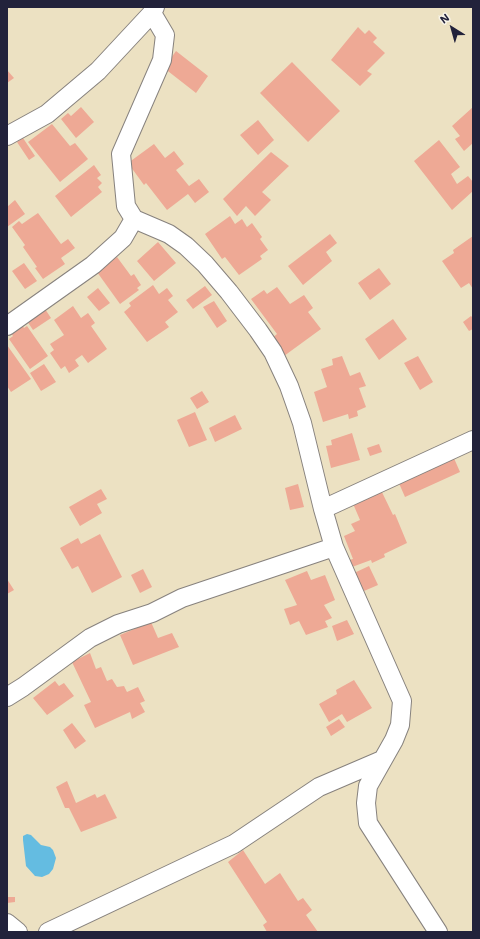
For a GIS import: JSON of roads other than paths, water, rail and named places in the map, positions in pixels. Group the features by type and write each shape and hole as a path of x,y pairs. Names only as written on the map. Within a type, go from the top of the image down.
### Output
{"street":[{"path":"7,136 47,114 92,76 154,10 165,35 162,60 121,154 126,206 134,219 170,234 186,246 205,264 229,292 273,352 289,386 302,423 334,547 402,701 400,725 394,740 368,786 366,803 368,823 438,932"},
{"path":"7,326 93,265 123,238 134,219"},
{"path":"323,508 473,440"},
{"path":"7,696 23,687 90,638 118,624 152,613 182,598 334,547"},
{"path":"48,932 234,844 319,787 382,760"},
{"path":"7,923 18,932"}],"water":[{"path":"27,834 31,835 41,845 50,847 53,850 56,858 53,869 49,874 42,877 35,876 26,866 23,836"}]}
